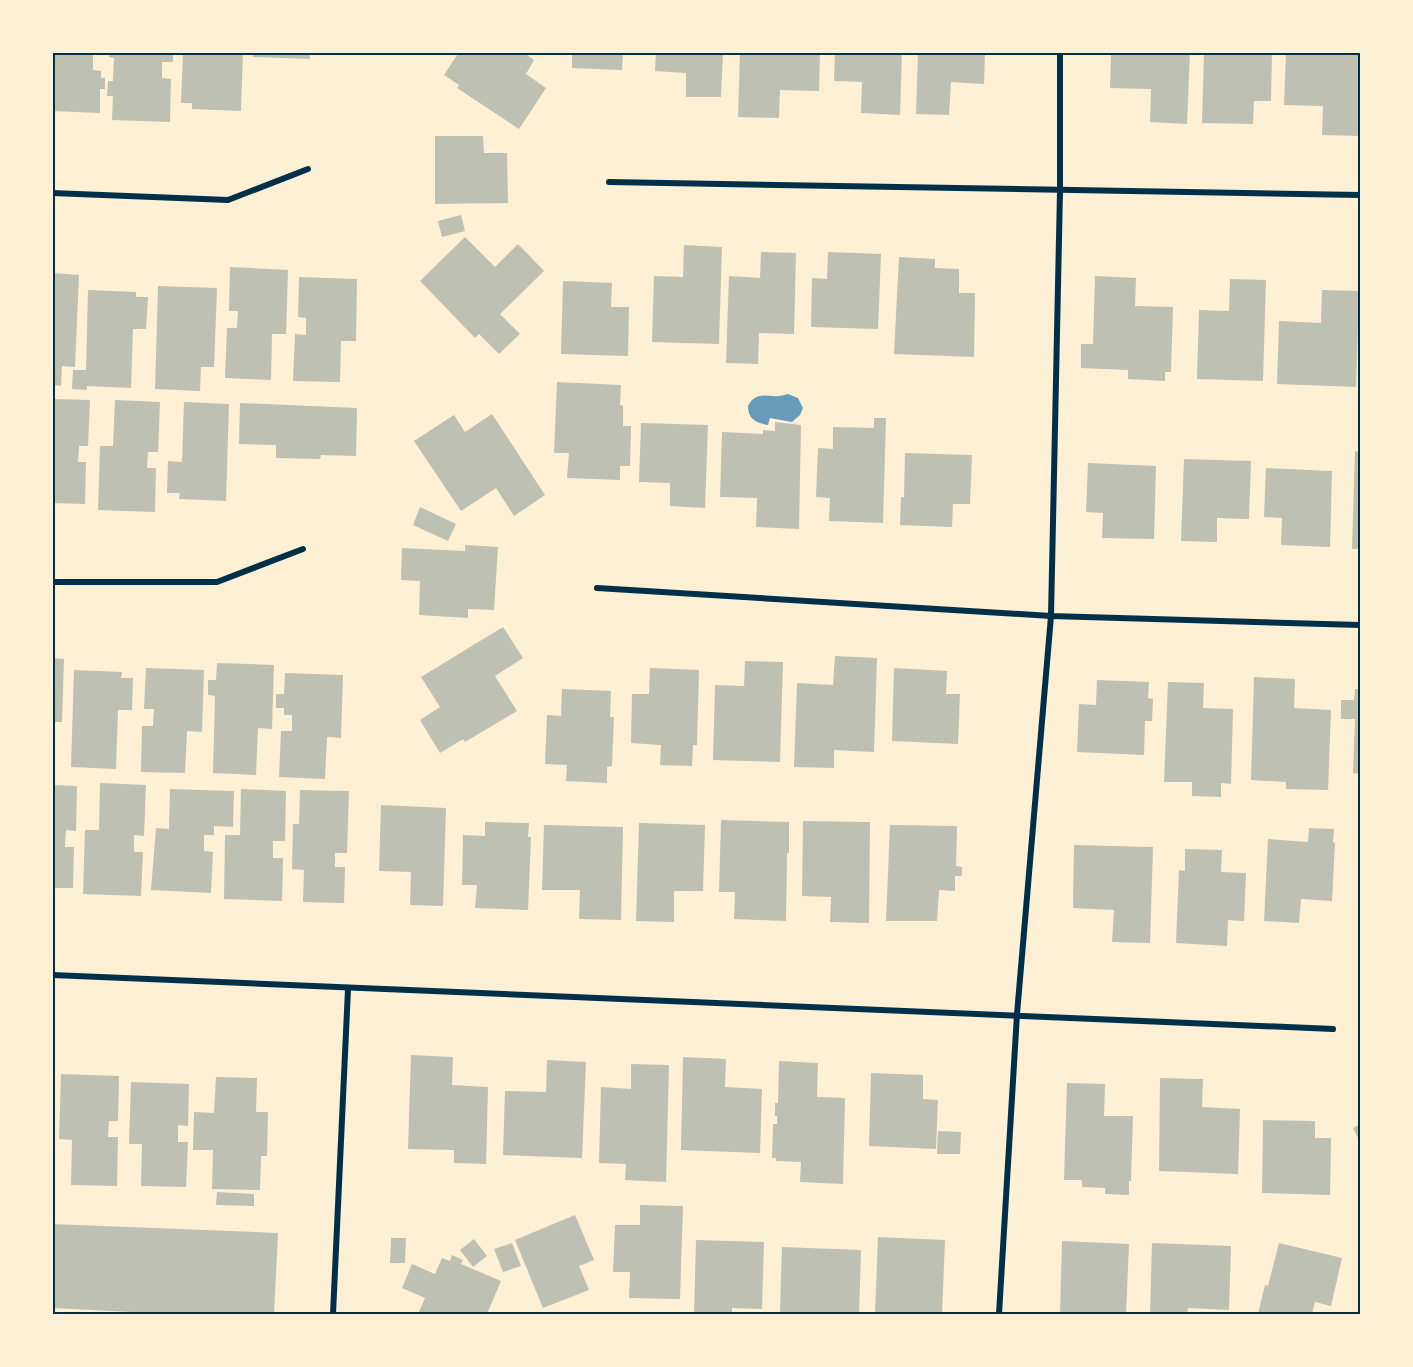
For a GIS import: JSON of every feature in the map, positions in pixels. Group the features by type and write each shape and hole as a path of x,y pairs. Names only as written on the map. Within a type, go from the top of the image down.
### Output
{"street":[{"path":"999,1314 1017,1014 1051,616 1060,191 1060,52"},
{"path":"52,193 228,200 308,169"},
{"path":"609,182 1360,195"},
{"path":"52,582 218,582 303,549"},
{"path":"597,588 1051,616 1360,625"},
{"path":"52,975 1333,1029"},
{"path":"333,1314 348,989"}],"water":[{"path":"788,394 798,398 803,408 800,415 792,422 770,418 768,425 756,422 751,417 748,406 756,397"}],"building":[{"path":"52,52 104,52 104,55 93,55 93,70 101,71 101,78 105,78 105,89 100,89 100,113 52,111"},
{"path":"109,52 173,52 173,62 162,62 162,78 171,79 170,122 112,120 113,96 107,96 108,81 113,81 114,58 109,57"},
{"path":"183,52 243,52 241,111 192,109 192,103 181,103"},
{"path":"253,52 310,52 310,59 253,57"},
{"path":"459,52 523,52 534,60 526,74 546,88 519,129 457,88 459,85 444,75"},
{"path":"572,52 623,52 622,70 572,68"},
{"path":"656,52 723,52 721,97 686,97 686,73 655,71"},
{"path":"740,52 820,52 819,91 780,90 779,118 738,117"},
{"path":"835,52 902,52 900,115 861,113 862,82 834,81"},
{"path":"918,52 985,52 984,84 951,82 949,115 916,114"},
{"path":"1111,52 1190,52 1187,124 1150,122 1151,89 1110,88"},
{"path":"1204,52 1272,52 1271,101 1254,101 1253,124 1202,123"},
{"path":"1286,52 1360,52 1360,136 1322,135 1323,106 1284,105"},
{"path":"435,136 483,136 484,153 507,153 508,203 435,204"},
{"path":"461,215 465,231 442,237 438,221"},
{"path":"465,237 495,267 518,244 544,271 500,314 520,334 499,354 479,334 475,338 420,281"},
{"path":"684,245 722,247 719,344 652,342 654,276 683,277"},
{"path":"761,252 796,253 794,334 759,333 758,364 726,363 729,276 760,278"},
{"path":"828,252 881,254 878,329 811,327 812,278 827,279"},
{"path":"899,257 935,259 935,268 959,269 959,293 975,293 974,357 894,354"},
{"path":"230,267 288,270 286,334 272,334 271,380 225,378 227,328 237,328 238,311 229,311"},
{"path":"52,273 79,275 75,367 62,366 61,386 52,385"},
{"path":"1095,276 1136,278 1135,306 1173,307 1171,372 1165,372 1165,381 1128,379 1128,370 1081,368 1081,344 1093,344"},
{"path":"299,277 357,279 356,341 341,341 340,382 293,381 295,334 306,335 306,318 298,317"},
{"path":"1230,279 1266,280 1263,381 1197,379 1199,310 1229,311"},
{"path":"563,281 612,283 611,307 629,307 628,356 561,354"},
{"path":"158,286 217,288 214,367 201,367 200,391 155,389"},
{"path":"88,290 136,292 136,297 148,297 146,329 133,329 131,388 87,386 87,390 72,389 73,370 86,370"},
{"path":"1322,290 1359,291 1356,387 1277,384 1279,321 1321,323"},
{"path":"557,382 621,385 620,405 623,406 623,426 631,426 630,466 620,466 620,480 567,478 569,453 554,453"},
{"path":"52,399 90,400 88,446 79,446 78,462 86,462 85,504 52,503"},
{"path":"115,400 160,402 158,452 148,452 147,468 156,468 155,512 98,510 100,446 113,446"},
{"path":"184,402 229,404 226,501 179,499 180,493 167,493 168,461 182,462"},
{"path":"240,403 357,408 356,456 321,455 320,459 276,458 276,445 239,444"},
{"path":"492,414 545,495 514,516 496,488 461,511 414,441 454,415 465,432"},
{"path":"874,418 886,418 883,523 829,521 830,498 816,497 818,448 833,449 833,427 874,428"},
{"path":"775,422 801,425 799,529 756,527 757,498 720,497 722,432 763,434 763,430 775,431"},
{"path":"641,423 708,425 705,508 670,506 670,483 639,482"},
{"path":"1355,451 1360,452 1360,549 1352,549"},
{"path":"905,453 972,455 970,504 953,504 952,527 900,525 901,497 904,497"},
{"path":"1184,459 1251,461 1249,519 1217,518 1217,542 1181,541"},
{"path":"1088,463 1156,466 1154,539 1102,538 1103,513 1086,512"},
{"path":"1266,468 1332,471 1330,547 1281,545 1282,518 1264,517"},
{"path":"420,507 456,524 448,541 413,525"},
{"path":"465,545 498,547 494,610 468,609 468,618 419,615 420,581 401,580 402,548 465,551"},
{"path":"503,627 523,658 495,676 517,711 465,742 463,739 440,753 420,720 440,707 421,677"},
{"path":"835,656 877,658 874,752 834,750 834,768 794,767 797,683 833,685"},
{"path":"52,658 64,659 62,722 52,722"},
{"path":"745,661 783,662 780,762 713,760 715,685 744,686"},
{"path":"217,663 274,665 272,729 258,728 256,775 213,773 215,696 208,695 208,680 216,680"},
{"path":"146,668 204,670 202,732 187,731 185,773 141,772 142,726 153,726 154,709 144,709"},
{"path":"650,668 699,670 697,745 693,745 692,766 660,765 661,745 631,743 632,694 649,694"},
{"path":"894,668 947,671 946,694 960,694 958,744 892,741"},
{"path":"74,670 122,672 121,678 133,678 132,710 118,710 116,769 71,767"},
{"path":"285,673 343,675 341,738 327,737 325,779 279,777 281,731 292,731 292,715 284,715 284,708 276,708 276,694 284,694"},
{"path":"1254,677 1295,679 1294,708 1331,710 1328,790 1286,789 1286,782 1251,780"},
{"path":"1097,680 1149,682 1148,698 1153,699 1152,721 1145,721 1144,755 1077,752 1079,704 1096,705"},
{"path":"1168,682 1204,683 1203,708 1233,709 1231,784 1221,783 1221,797 1192,796 1192,782 1164,782"},
{"path":"562,689 611,691 610,717 614,717 612,766 607,767 607,783 566,781 567,765 545,764 547,715 561,716"},
{"path":"1355,689 1360,689 1360,774 1353,773 1355,719 1341,719 1341,700 1354,700"},
{"path":"100,783 146,785 144,836 134,835 134,852 143,852 141,896 83,894 85,830 99,830"},
{"path":"52,785 77,786 76,831 66,830 65,847 74,847 73,888 52,888"},
{"path":"170,789 234,791 233,827 214,826 214,835 204,835 204,851 213,852 211,893 151,890 156,828 169,829"},
{"path":"241,789 286,791 285,841 273,841 273,858 283,858 282,901 224,899 225,835 240,835"},
{"path":"300,790 349,791 347,853 335,853 335,867 345,867 344,903 303,902 304,870 292,869 293,824 299,824"},
{"path":"381,805 446,808 443,906 410,905 411,872 379,871"},
{"path":"721,820 789,822 786,921 734,919 735,892 719,892"},
{"path":"803,821 870,822 869,923 830,922 831,897 802,896"},
{"path":"485,822 529,823 528,837 531,837 528,910 475,908 477,885 462,885 463,835 485,836"},
{"path":"639,823 705,825 703,891 674,891 674,922 636,921"},
{"path":"544,825 623,827 621,920 579,919 580,890 542,890"},
{"path":"890,825 957,826 956,866 962,867 962,876 955,876 955,891 939,890 937,921 886,921"},
{"path":"1309,828 1334,829 1332,901 1301,899 1299,923 1264,921 1268,839 1308,842"},
{"path":"1074,845 1153,847 1150,943 1112,942 1114,910 1073,908"},
{"path":"1185,849 1222,850 1221,872 1246,873 1244,921 1228,920 1227,946 1176,943 1179,870 1185,871"},
{"path":"411,1055 453,1057 452,1085 488,1087 486,1164 454,1163 454,1150 408,1149"},
{"path":"683,1057 726,1059 725,1087 762,1089 760,1153 681,1150"},
{"path":"547,1060 586,1062 582,1158 503,1155 505,1091 546,1092"},
{"path":"779,1061 818,1063 817,1097 845,1098 843,1184 800,1182 801,1162 776,1161 776,1158 772,1158 773,1124 777,1124 775,1103 778,1103"},
{"path":"631,1064 669,1065 666,1182 625,1180 626,1164 599,1163 601,1087 631,1089"},
{"path":"871,1073 923,1075 923,1099 938,1100 936,1149 869,1146"},
{"path":"61,1074 119,1076 118,1121 109,1121 108,1137 118,1137 117,1186 71,1185 72,1140 59,1139"},
{"path":"216,1077 257,1078 256,1112 268,1112 267,1156 261,1156 260,1190 212,1189 213,1150 193,1150 194,1112 214,1113"},
{"path":"1160,1078 1203,1079 1202,1107 1240,1109 1238,1174 1159,1171"},
{"path":"131,1082 189,1084 188,1126 178,1125 178,1142 188,1142 186,1187 141,1186 142,1144 129,1144"},
{"path":"1067,1083 1105,1084 1104,1116 1133,1116 1129,1195 1105,1194 1105,1188 1082,1187 1082,1180 1064,1180"},
{"path":"1263,1120 1315,1121 1315,1138 1331,1138 1330,1195 1262,1193"},
{"path":"1360,1124 1360,1142 1353,1128"},
{"path":"938,1131 961,1132 960,1154 937,1154"},
{"path":"217,1192 254,1194 254,1206 216,1205"},
{"path":"640,1205 683,1206 680,1299 629,1298 630,1272 613,1272 615,1225 640,1225"},
{"path":"575,1215 594,1260 579,1266 589,1290 543,1308 515,1240"},
{"path":"52,1224 278,1233 274,1314 171,1314 52,1308"},
{"path":"878,1237 945,1240 942,1314 875,1314"},
{"path":"391,1238 406,1238 405,1263 390,1263"},
{"path":"474,1239 487,1256 473,1267 460,1250"},
{"path":"696,1240 764,1242 762,1309 732,1308 732,1314 694,1314"},
{"path":"1062,1241 1129,1244 1126,1314 1060,1314"},
{"path":"512,1243 521,1266 503,1272 494,1249"},
{"path":"1152,1243 1231,1246 1229,1310 1188,1308 1187,1314 1150,1314"},
{"path":"1279,1243 1342,1258 1331,1306 1315,1302 1312,1314 1258,1314"},
{"path":"782,1247 861,1250 859,1314 780,1312"},
{"path":"452,1255 463,1260 461,1264 501,1281 487,1314 418,1314 425,1298 402,1288 412,1264 435,1274 442,1258 450,1261"}]}
